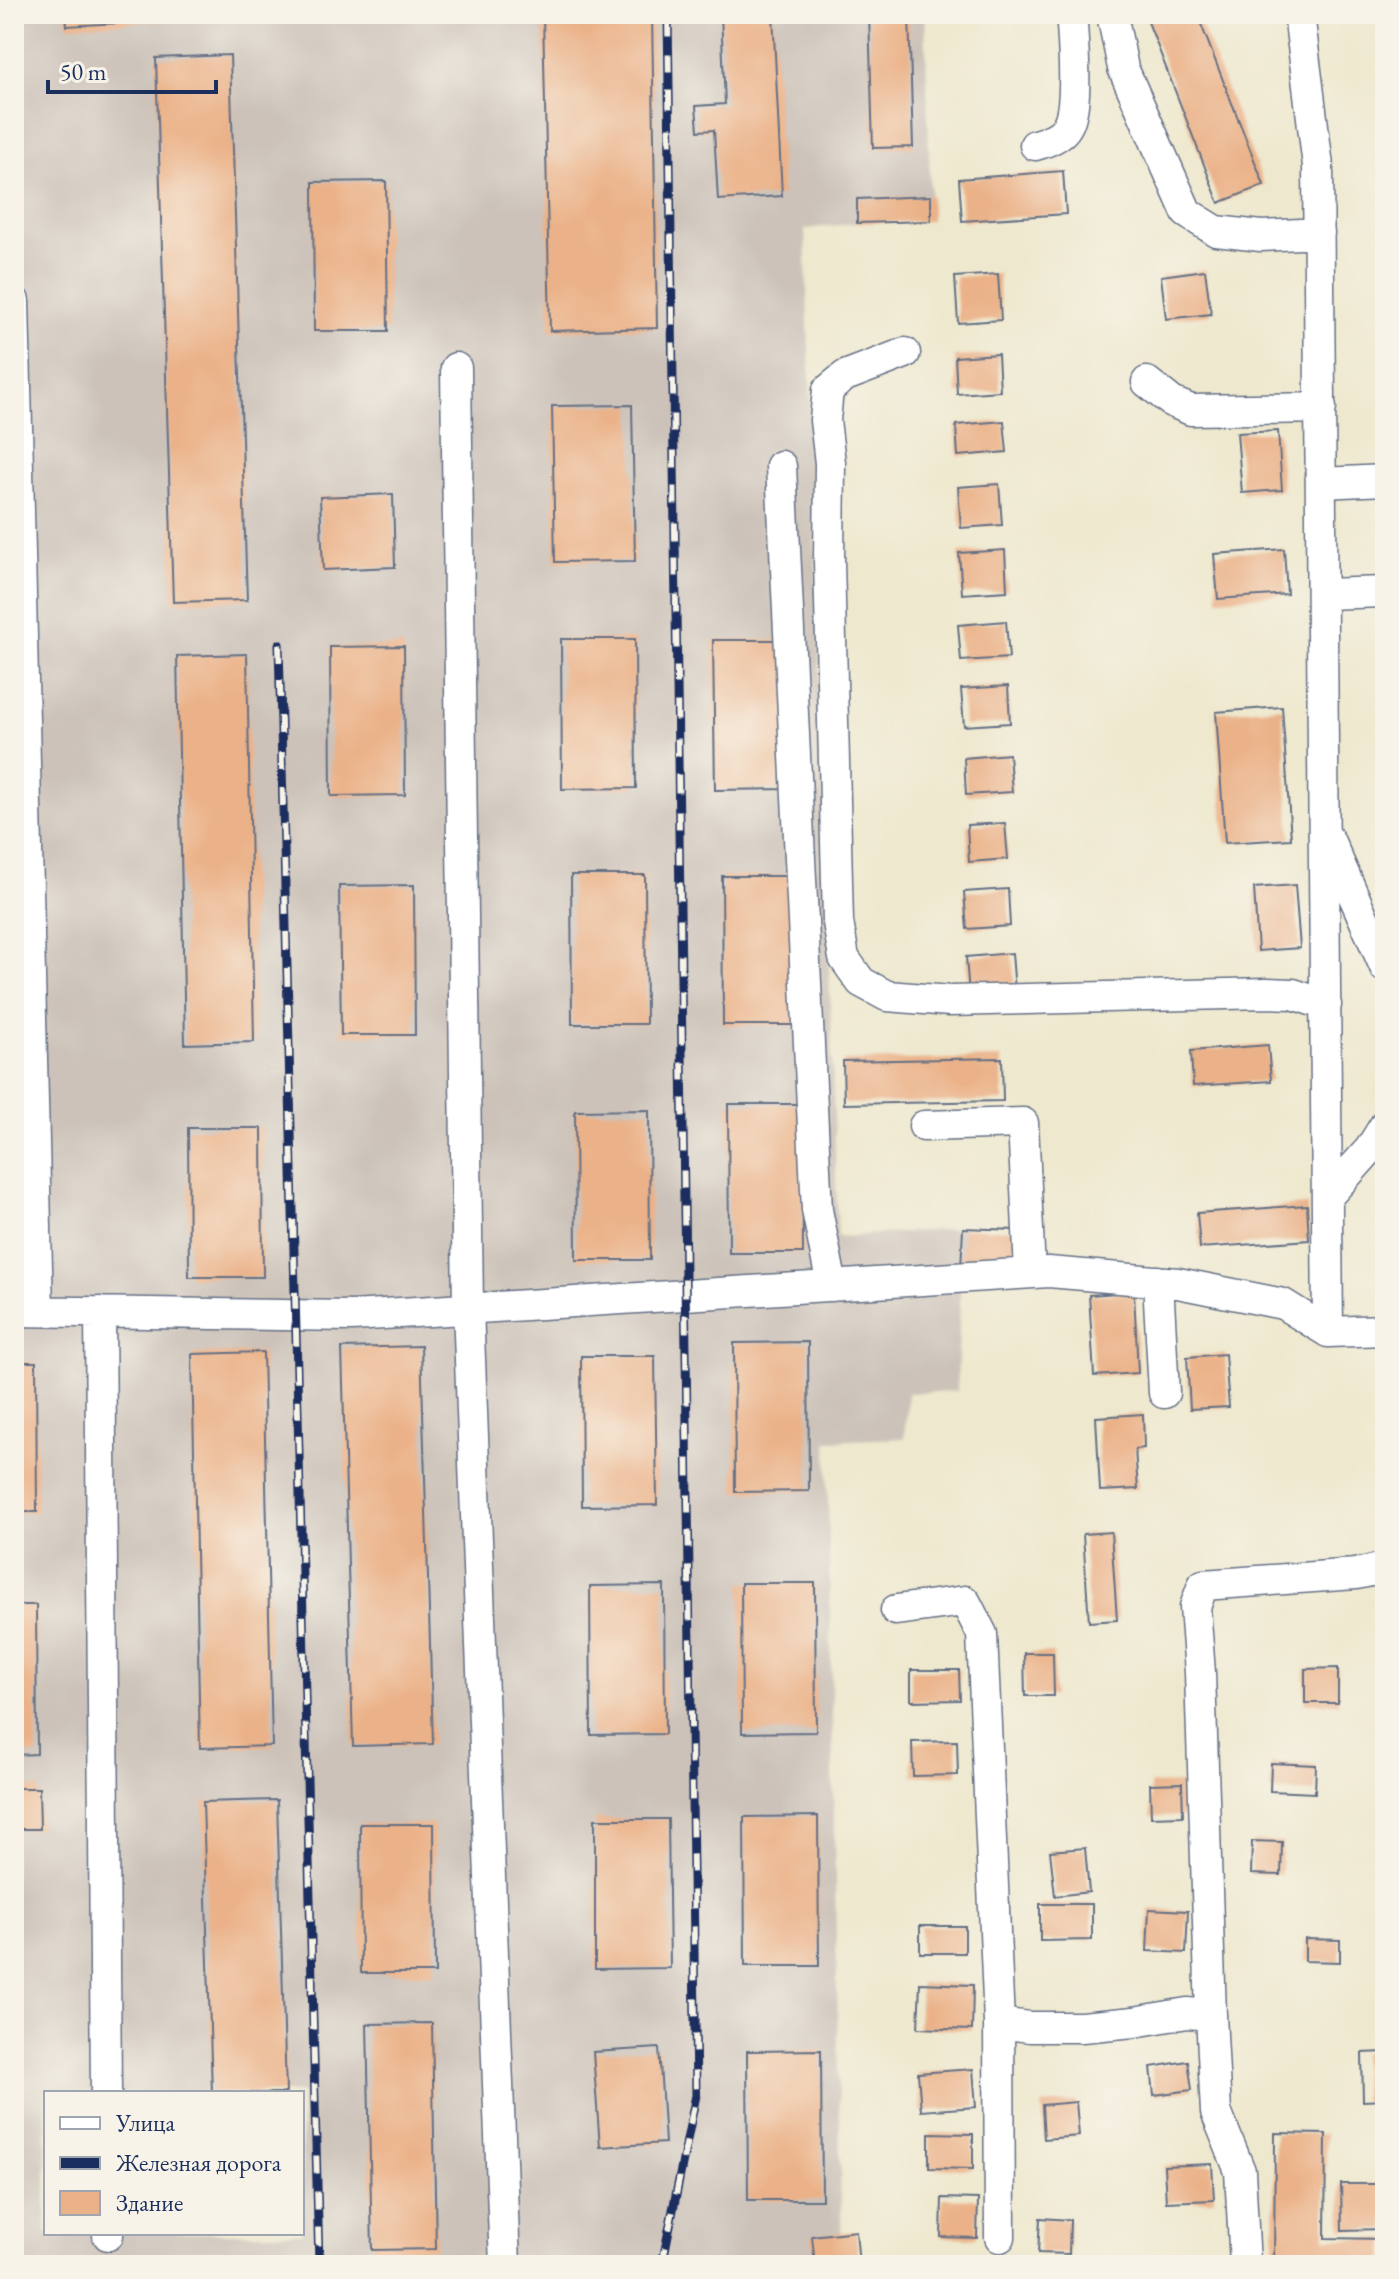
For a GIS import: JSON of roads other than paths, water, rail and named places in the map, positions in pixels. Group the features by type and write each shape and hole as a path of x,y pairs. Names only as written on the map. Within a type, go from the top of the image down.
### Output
{"street":[{"path":"1035,145 1053,139 1067,127 1075,95 1069,14"},
{"path":"1112,14 1123,68 1187,213 1216,231 1261,236 1319,233"},
{"path":"1299,14 1318,166 1328,1332"},
{"path":"14,301 26,1311 352,1316 1049,1272 1178,1283 1283,1304 1328,1332 1385,1330"},
{"path":"905,353 845,376 828,390 825,420 830,463 829,560 838,922 844,958 861,982 887,996 950,1001 1267,993 1293,994 1326,1005"},
{"path":"456,368 468,1308 505,2265"},
{"path":"1147,382 1172,402 1191,410 1321,408"},
{"path":"781,466 817,1210 832,1286"},
{"path":"1322,483 1385,480"},
{"path":"1323,594 1385,592"},
{"path":"1324,830 1385,967"},
{"path":"924,1126 1023,1123 1030,1273"},
{"path":"1327,1197 1370,1149 1385,1125"},
{"path":"1158,1281 1164,1393"},
{"path":"100,1312 106,2091"},
{"path":"1245,2265 1240,2171 1216,2112 1195,1607 1203,1585 1356,1574 1385,1568"},
{"path":"896,1610 965,1601 982,1634 999,2023 1000,2237"},
{"path":"999,2023 1030,2027 1082,2027 1187,2013 1211,2015"}],"railway":[{"path":"662,2265 696,2095 668,14"},
{"path":"279,644 319,2265"}]}
